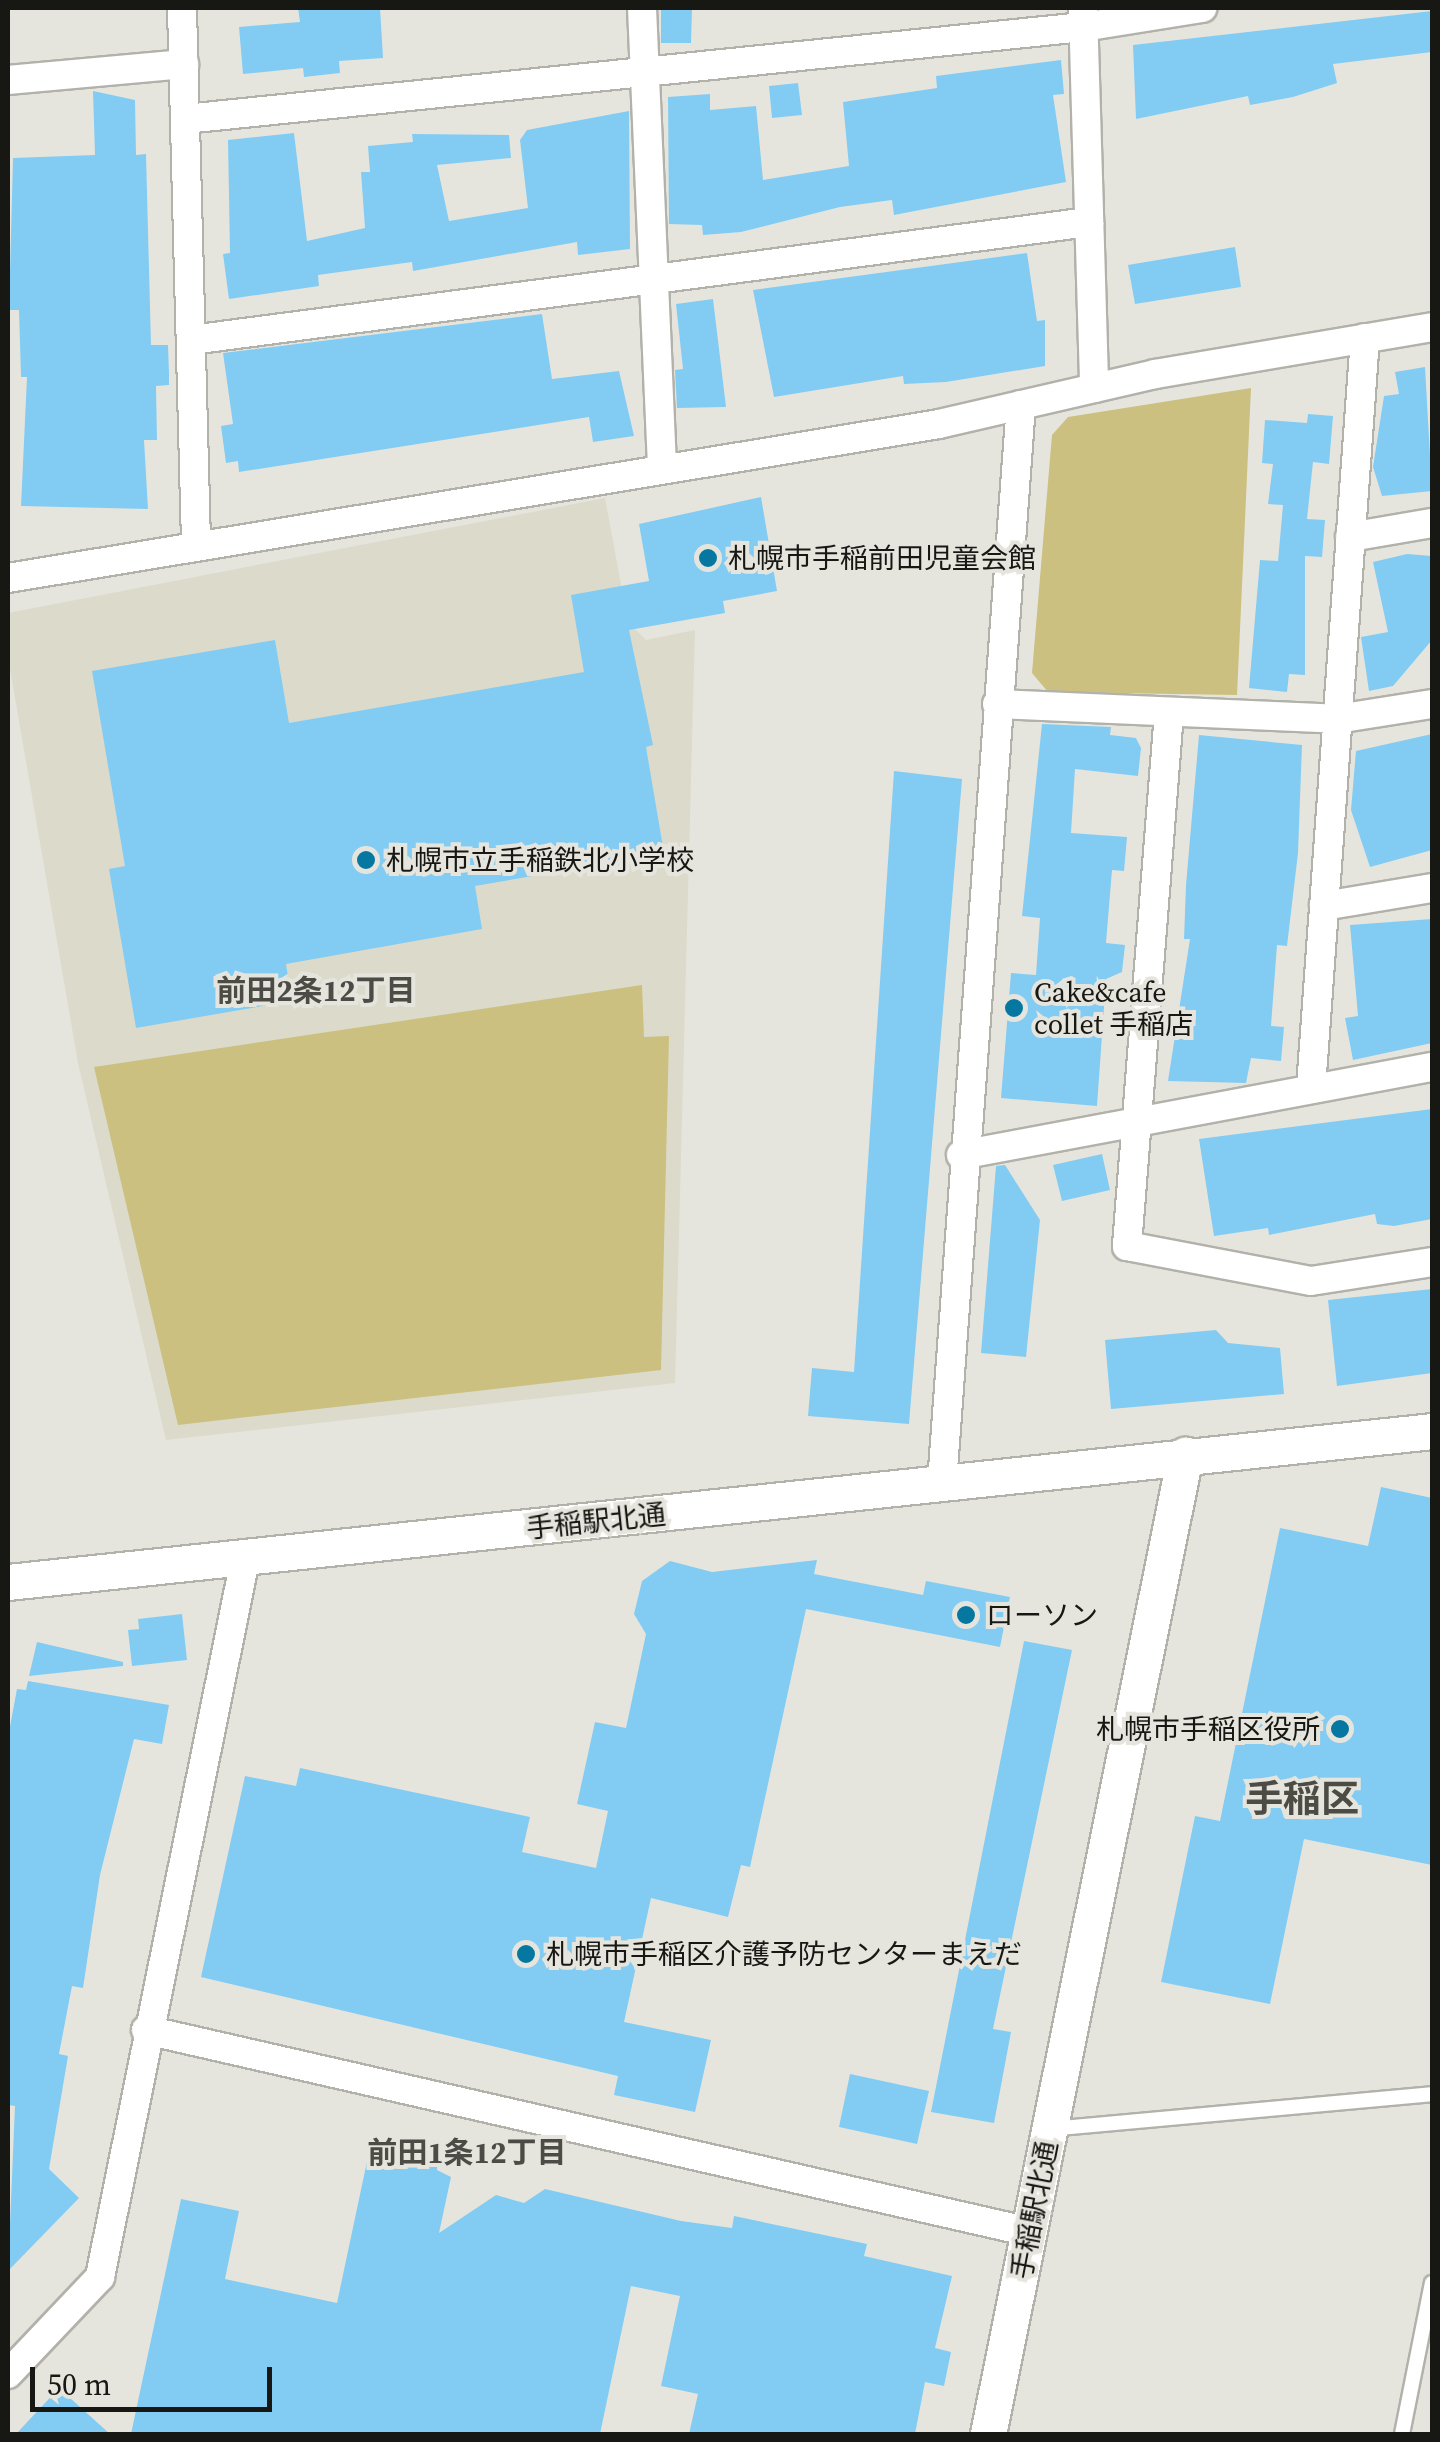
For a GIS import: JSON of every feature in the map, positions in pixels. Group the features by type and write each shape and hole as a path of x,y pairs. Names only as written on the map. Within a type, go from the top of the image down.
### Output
{"street":[{"path":"182,8 196,543"},
{"path":"642,8 650,280 662,468"},
{"path":"185,119 644,72 1083,17 1202,8"},
{"path":"1083,17 1094,388"},
{"path":"8,80 184,64"},
{"path":"190,340 1089,222"},
{"path":"8,578 1021,405 1094,388 1432,327"},
{"path":"1311,1088 1365,338"},
{"path":"942,1483 961,1156 1021,405"},
{"path":"1350,537 1432,523"},
{"path":"997,704 1337,719 1432,704"},
{"path":"1168,713 1126,1246 1311,1281 1432,1262"},
{"path":"1324,906 1432,888"},
{"path":"961,1156 1136,1118 1432,1067"},
{"name":"手稲駅北通","path":"9,1590 244,1560 1432,1431"},
{"name":"手稲駅北通","path":"988,2434 1185,1456"},
{"path":"8,2374 100,2277 146,2030 244,1560"},
{"path":"146,2030 1030,2232"}],"lane":[{"path":"1050,2129 1432,2094"},
{"path":"1402,2434 1432,2283"}],"shaded area":[{"path":"1251,388 1237,695 1048,692 1032,673 1052,435 1068,417"},
{"name":"札幌市立手稲鉄北小学校","path":"605,498 628,622 646,640 695,630 675,1383 166,1440 78,1063 8,657 8,613"},
{"path":"642,985 644,1037 669,1036 661,1370 178,1425 94,1067"}],"building":[{"path":"298,8 380,8 383,58 339,61 340,73 304,77 303,68 243,74 239,27 300,22"},
{"path":"661,8 692,8 691,43 661,43"},
{"path":"1432,11 1432,52 1333,64 1337,83 1293,97 1250,105 1248,96 1136,119 1133,45"},
{"path":"1061,60 1064,94 1053,95 1066,182 894,215 892,200 840,207 741,232 703,235 702,225 669,224 668,97 710,94 710,110 756,106 763,180 849,166 843,102 937,88 936,76"},
{"path":"798,83 802,115 772,118 769,86"},
{"path":"93,91 135,100 136,155 146,154 151,345 168,345 169,373 169,385 156,386 157,440 144,440 148,509 21,506 27,377 21,377 19,310 9,310 13,158 95,155"},
{"path":"629,111 630,249 578,255 577,242 413,271 412,262 318,275 319,286 229,299 223,254 230,253 228,140 294,133 307,241 365,228 361,172 370,172 368,146 413,142 412,134 509,135 511,158 437,165 449,221 528,208 520,140 527,130"},
{"path":"1235,247 1241,287 1135,304 1128,265"},
{"path":"1027,253 1037,321 1045,320 1045,366 946,382 904,384 903,376 774,397 753,290"},
{"path":"713,299 726,407 677,408 675,370 683,369 676,304"},
{"path":"542,314 552,379 619,371 634,436 593,442 589,417 239,472 238,461 226,463 221,426 233,424 223,353"},
{"path":"1425,367 1432,491 1382,496 1373,467 1384,396 1399,394 1395,372"},
{"path":"1308,414 1333,416 1329,464 1313,462 1307,519 1325,520 1322,557 1305,556 1305,675 1289,674 1287,692 1249,688 1260,560 1278,561 1283,505 1268,504 1273,464 1262,463 1265,420 1307,423"},
{"path":"761,497 777,591 723,601 725,613 629,630 653,745 646,747 664,853 475,886 482,929 286,964 292,1001 136,1028 109,869 125,866 92,671 275,640 289,723 584,672 571,595 649,581 639,524"},
{"path":"1407,554 1432,556 1432,640 1393,686 1369,691 1361,637 1388,632 1373,562"},
{"path":"1042,724 1111,727 1110,735 1136,738 1141,748 1138,776 1075,769 1071,833 1127,837 1124,871 1112,870 1106,943 1125,945 1122,972 1106,979 1097,1106 1001,1098 1011,973 1036,975 1040,918 1022,916"},
{"path":"1432,734 1432,850 1370,867 1351,810 1356,751"},
{"path":"1199,735 1302,745 1298,853 1287,946 1277,945 1271,1026 1284,1027 1281,1061 1251,1058 1246,1083 1168,1081 1190,939 1184,939 1186,885"},
{"path":"894,771 962,779 909,1424 808,1416 812,1368 854,1372"},
{"path":"1432,919 1432,1043 1353,1060 1345,1018 1358,1016 1350,925"},
{"path":"1432,1109 1432,1219 1394,1226 1377,1224 1375,1214 1269,1235 1268,1228 1214,1236 1199,1139"},
{"path":"1102,1154 1110,1190 1062,1201 1053,1165"},
{"path":"1005,1165 1040,1220 1026,1357 981,1353 996,1166"},
{"path":"1432,1289 1432,1373 1337,1386 1328,1300"},
{"path":"1216,1330 1228,1343 1280,1348 1284,1394 1111,1409 1105,1340"},
{"path":"1381,1487 1432,1498 1432,1865 1304,1839 1270,2004 1161,1982 1195,1816 1220,1821 1280,1528 1368,1546"},
{"path":"817,1560 814,1574 923,1595 926,1581 1010,1597 1000,1647 806,1609 750,1867 741,1865 728,1917 651,1898 624,2022 711,2040 695,2112 614,2095 618,2076 201,1977 245,1776 296,1786 300,1768 530,1817 522,1852 596,1868 608,1811 577,1804 595,1722 626,1728 646,1634 634,1614 642,1581 670,1561 712,1572"},
{"path":"182,1614 187,1660 132,1666 128,1630 139,1629 138,1619"},
{"path":"1024,1641 1072,1650 993,2029 1011,2032 994,2123 931,2112"},
{"path":"37,1642 123,1662 123,1666 29,1676"},
{"path":"28,1681 169,1705 162,1744 134,1739 100,1875 83,1988 72,1986 59,2054 68,2056 49,2169 79,2198 8,2271 15,2106 8,2105 8,1737 17,1689 26,1690"},
{"path":"850,2074 929,2091 917,2144 839,2127"},
{"path":"387,2150 438,2160 437,2170 451,2177 439,2233 496,2195 524,2203 545,2189 681,2221 732,2228 734,2216 867,2244 864,2256 952,2276 935,2348 951,2352 944,2386 925,2382 915,2434 689,2434 698,2394 661,2386 680,2296 631,2286 600,2434 131,2434 181,2199 239,2211 225,2279 337,2303 369,2152"},
{"path":"59,2388 110,2434 16,2434"}],"place":[{"name":"札幌市手稲前田児童会館","path":"708,558"},
{"name":"札幌市立手稲鉄北小学校","path":"366,860"},
{"name":"Cake&cafe collet 手稲店","path":"1014,1008"},
{"name":"ローソン","path":"966,1615"},
{"name":"札幌市手稲区役所","path":"1340,1729"},
{"name":"札幌市手稲区介護予防センターまえだ","path":"526,1954"}],"district":[{"name":"前田2条12丁目","path":"316,991"},
{"name":"手稲区","path":"1302,1800"},
{"name":"前田1条12丁目","path":"467,2153"}]}
